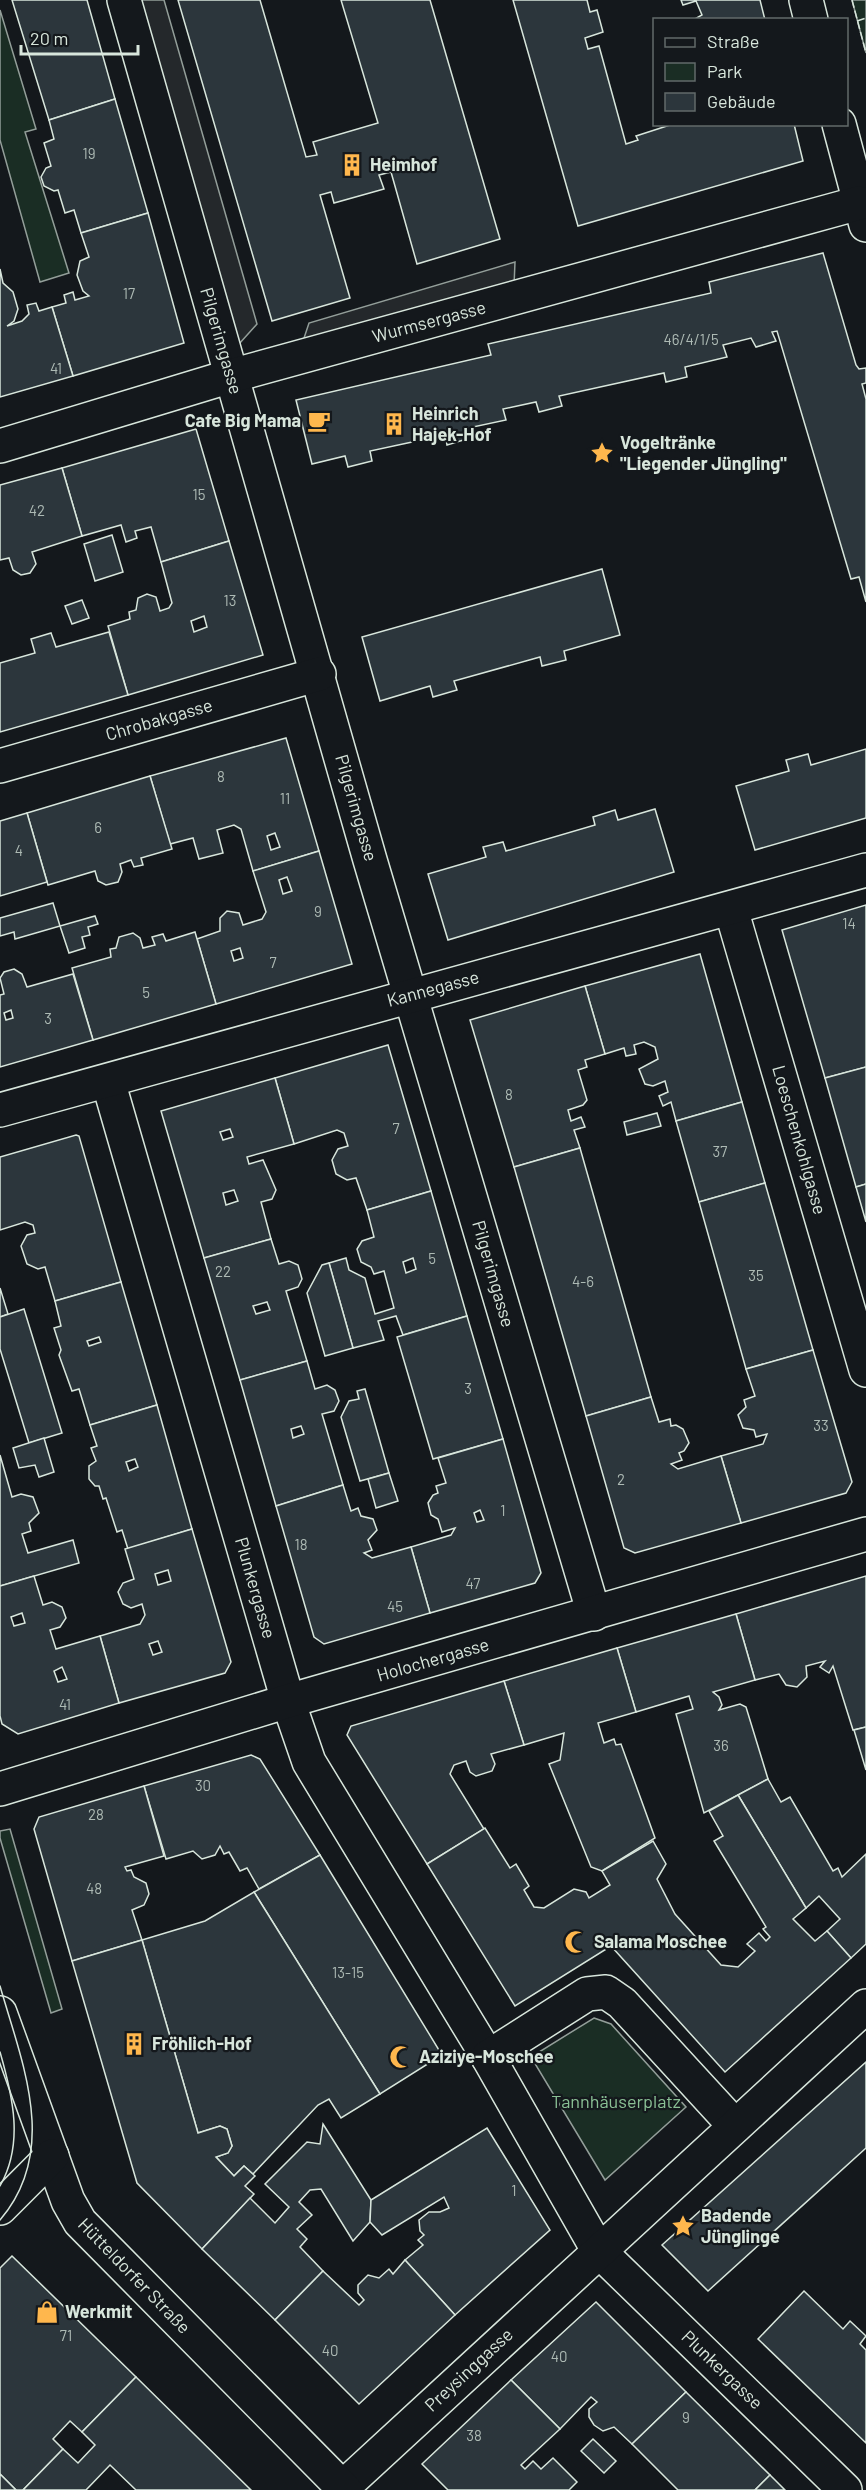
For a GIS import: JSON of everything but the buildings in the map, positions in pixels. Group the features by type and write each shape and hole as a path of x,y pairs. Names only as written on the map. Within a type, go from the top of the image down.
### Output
{"street":[{"name":"Pilgerimgasse","path":"124,0 231,376 594,1614"},
{"path":"806,0 810,18"},
{"path":"839,126 863,214"},
{"name":"Wurmsergasse","path":"0,446 231,376 863,214"},
{"name":"Chrobakgasse","path":"0,766 319,674"},
{"name":"Kannegasse","path":"0,1110 411,994 731,909 866,870"},
{"name":"Loeschenkohlgasse","path":"731,909 866,1370"},
{"name":"Plunkergasse","path":"108,1080 288,1701 309,1762 488,2057"},
{"name":"Holochergasse","path":"0,1789 288,1701 866,1534"},
{"path":"735,2126 622,2003 606,1992 587,1994 488,2057 598,2250 735,2126 866,2006"},
{"name":"Hütteldorfer Straße","path":"0,2013 68,2201 95,2239 342,2489"},
{"path":"0,2208 52,2156"},
{"name":"Plunkergasse","path":"598,2250 846,2490"},
{"name":"Preysinggasse","path":"342,2489 598,2250"}],"green space":[{"path":"852,0 866,0 866,53"},
{"path":"0,10 36,129 25,132 69,273 40,282 0,140"},
{"path":"10,1829 62,2009 51,2013 0,1838 0,1831"},
{"name":"Tannhäuserplatz","path":"594,2018 611,2024 686,2107 605,2180 531,2057"}],"shaded area":[{"path":"139,0 164,0 257,324 239,344"},
{"path":"515,262 514,286 300,350 309,323"}],"tram line":[{"path":"0,1986 25,2075 31,2106 32,2136 28,2165 18,2193 0,2220"},
{"path":"0,2052 9,2086 14,2120 12,2154 0,2186"}],"fence":[{"path":"852,0 866,53"},
{"path":"857,21 866,18"}],"place":[{"name":"Heimhof","path":"352,165"},
{"name":"Cafe Big Mama","path":"319,421"},
{"name":"Heinrich Hajek-Hof","path":"394,424"},
{"name":"Vogeltränke \"Liegender Jüngling\"","path":"602,453"},
{"name":"Salama Moschee","path":"576,1942"},
{"name":"Fröhlich-Hof","path":"134,2044"},
{"name":"Aziziye-Moschee","path":"401,2057"},
{"name":"Badende Jünglinge","path":"683,2226"},
{"name":"Werkmit","path":"47,2312"}]}
